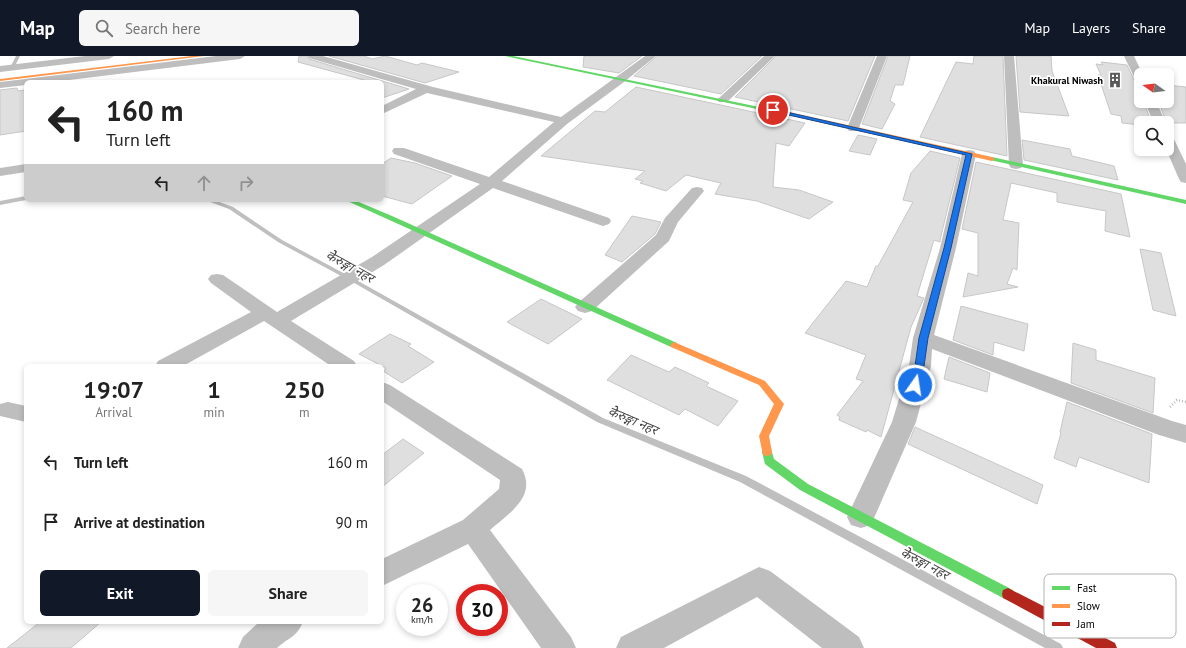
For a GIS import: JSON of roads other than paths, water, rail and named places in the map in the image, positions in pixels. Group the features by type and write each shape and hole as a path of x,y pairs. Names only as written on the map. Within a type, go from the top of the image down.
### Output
{"main road":[{"path":"0,74 153,56"},
{"path":"0,80 202,56"},
{"path":"507,56 723,100 1186,202"},
{"path":"353,202 423,231 585,307 762,383 779,404 764,436 769,461 804,487 1044,613"},
{"path":"1091,638 1110,648"}],"street":[{"path":"0,69 104,56"},
{"path":"67,80 149,71 240,56"},
{"path":"312,56 426,89 563,121"},
{"path":"170,364 271,317 341,282 378,261 491,183 563,121 651,56"},
{"path":"723,100 770,56"},
{"path":"852,128 882,56"},
{"path":"1009,56 1016,165"},
{"path":"1130,56 1135,68"},
{"path":"0,85 24,82"},
{"path":"384,109 426,89"},
{"path":"399,151 603,221"},
{"path":"1174,152 1186,179"},
{"path":"861,517 904,422 920,366 923,338 948,248 969,154"},
{"path":"0,172 24,168"},
{"path":"585,307 663,237 671,222 697,191"},
{"path":"217,279 271,317 343,364"},
{"path":"923,338 1160,426 1186,434"},
{"path":"384,391 514,476 512,494 473,528 384,571"},
{"path":"473,528 560,648"},
{"path":"632,648 759,581 848,648"}],"lane":[{"path":"12,67 18,56"}],"waterway":[{"name":"केेरुङ्गा नहर","path":"0,203 24,198"},
{"name":"केेरुङ्गा नहर","path":"214,202 231,208 280,241 358,283 600,420 743,479 1057,648"}],"place":[{"name":"Khakural Niwash","path":"1115,80"}]}
